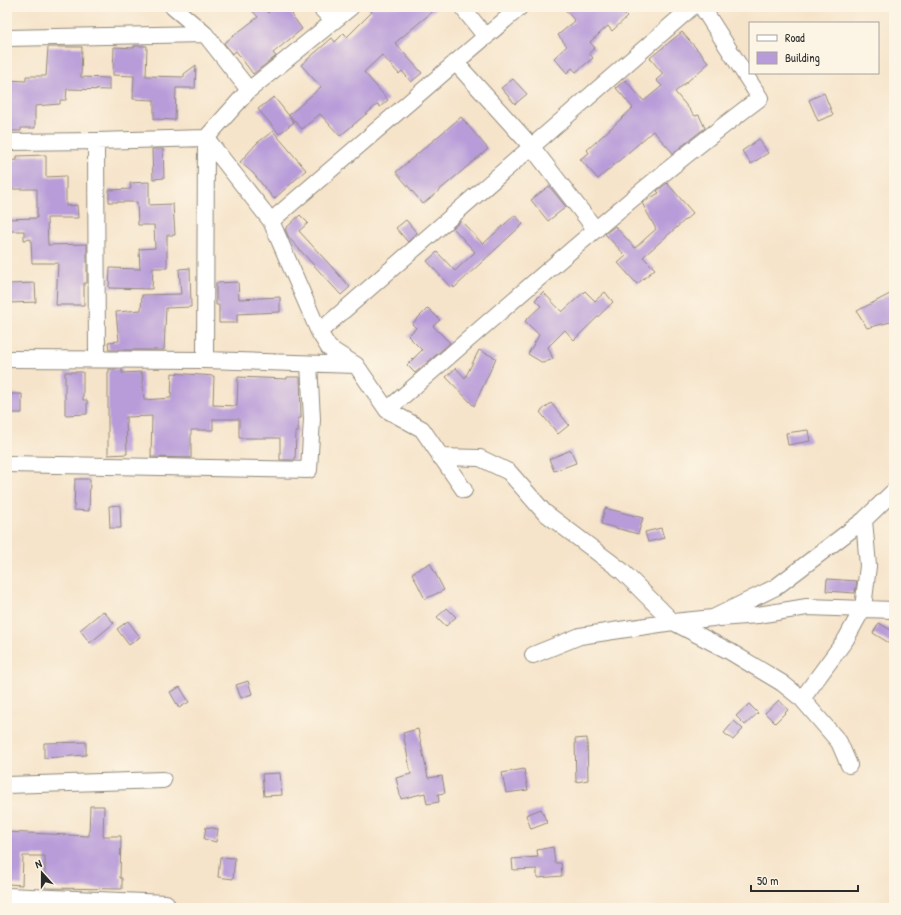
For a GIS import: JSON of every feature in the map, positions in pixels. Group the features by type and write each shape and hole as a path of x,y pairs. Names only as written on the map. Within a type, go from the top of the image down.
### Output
{"street":[{"path":"173,7 205,34 249,90"},
{"path":"320,7 333,22"},
{"path":"206,360 206,138 249,90 350,7"},
{"path":"462,7 486,37"},
{"path":"271,221 520,7"},
{"path":"319,332 692,7"},
{"path":"387,410 698,144 760,98 702,7"},
{"path":"7,38 205,34"},
{"path":"456,63 531,146 596,230"},
{"path":"206,138 271,221 319,332 329,348 356,365 387,410 422,429 464,490"},
{"path":"7,142 96,142 206,138"},
{"path":"96,142 97,359"},
{"path":"7,359 206,360 356,365"},
{"path":"7,464 309,470 312,419 309,364"},
{"path":"440,457 480,458 509,472 544,512 622,571 673,622 729,650 782,683 802,699 839,742 849,765"},
{"path":"713,618 776,587 864,520 894,492"},
{"path":"802,699 846,639 863,608 868,566 864,520"},
{"path":"533,654 580,636 673,622 758,615 807,607 894,610"},
{"path":"7,784 163,780"},
{"path":"7,896 166,903"}],"building":[{"path":"249,7 263,7 268,13 274,7 299,7 292,15 302,29 273,53 276,56 253,74 236,51 233,54 224,43 258,17"},
{"path":"367,7 438,7 395,43 422,73 411,82 402,71 399,74 382,55 364,72 388,100 380,107 378,104 340,136 320,114 302,129 289,115 321,87 301,65 332,38 335,42 344,33 347,37 372,12"},
{"path":"563,7 617,7 627,17 612,31 608,26 590,42 595,48 589,53 593,58 576,72 572,68 567,73 554,58 567,46 558,35 575,21"},
{"path":"682,32 709,63 675,92 695,116 699,115 705,128 673,153 653,131 598,179 580,159 589,153 587,150 633,108 616,88 625,80 644,101 662,86 656,80 663,74 650,58"},
{"path":"134,46 147,46 146,76 184,77 184,74 196,65 195,88 176,88 175,120 154,119 154,100 133,99 134,76 113,75 114,47 134,48"},
{"path":"48,47 82,47 81,77 109,78 109,90 67,89 66,100 60,100 60,104 35,106 35,128 21,128 21,131 7,131 7,80 26,81 26,76 46,76"},
{"path":"513,79 527,94 515,104 501,88"},
{"path":"824,93 833,115 818,121 809,100"},
{"path":"274,97 294,122 279,134 258,109"},
{"path":"461,117 488,149 423,204 396,172"},
{"path":"273,131 306,170 274,199 253,173 240,162 257,143"},
{"path":"759,139 768,153 751,164 742,151"},
{"path":"152,149 163,149 164,178 153,179"},
{"path":"46,155 46,177 66,176 66,206 77,205 78,218 47,218 48,245 87,244 87,283 84,283 84,305 56,305 58,263 32,263 31,239 24,240 24,231 7,231 7,219 37,218 37,189 7,189 7,161 17,160 17,156"},
{"path":"149,182 149,205 173,204 175,235 167,235 167,268 153,268 152,289 109,288 110,268 140,269 139,249 155,248 154,225 138,225 137,202 109,202 109,190 131,189 130,183"},
{"path":"667,183 693,213 643,257 655,269 637,284 618,263 626,256 605,234 615,226 635,248 656,229 642,203 659,193 657,191"},
{"path":"549,186 566,207 548,221 531,200"},
{"path":"300,215 308,223 299,231 350,287 341,295 289,238 285,229"},
{"path":"515,215 523,224 454,288 453,286 451,288 427,261 437,252 455,271 475,252 453,228 461,221 483,244"},
{"path":"406,220 417,233 408,242 396,228"},
{"path":"190,268 191,307 166,308 164,350 109,350 108,342 119,341 116,312 141,310 142,295 181,294 179,269"},
{"path":"238,282 239,299 280,297 280,312 237,314 237,323 219,323 219,305 216,305 216,283"},
{"path":"35,283 36,302 9,303 9,284"},
{"path":"585,291 595,301 605,292 613,302 574,340 565,330 548,347 553,359 543,363 528,354 539,335 525,321 541,306 535,300 543,292 562,312"},
{"path":"890,294 894,301 894,321 867,328 857,311"},
{"path":"428,308 440,320 433,326 450,343 415,373 407,365 422,350 408,336 416,328 412,324"},
{"path":"479,350 496,358 474,406 446,377 456,368 465,378"},
{"path":"109,369 122,369 122,373 142,372 144,400 171,398 172,373 214,376 213,405 237,406 238,377 287,379 287,377 300,377 301,418 298,418 298,432 296,432 295,460 280,460 280,438 239,438 239,419 213,419 213,430 191,430 191,458 151,457 152,416 126,417 127,454 108,455"},
{"path":"65,372 83,372 83,400 87,400 87,414 65,415"},
{"path":"7,394 22,394 22,413 7,413"},
{"path":"551,403 569,425 558,434 540,412"},
{"path":"808,430 810,441 788,445 786,433"},
{"path":"571,450 576,463 554,471 549,459"},
{"path":"75,479 90,479 89,511 74,510"},
{"path":"120,505 121,528 110,528 109,506"},
{"path":"605,508 643,518 638,534 601,524"},
{"path":"661,528 664,538 648,542 645,532"},
{"path":"430,563 444,590 425,599 412,573"},
{"path":"827,579 857,581 855,593 826,591"},
{"path":"447,608 456,617 446,626 437,617"},
{"path":"103,611 114,623 90,643 80,630"},
{"path":"128,621 140,637 129,645 117,629"},
{"path":"879,623 894,632 894,646 873,633"},
{"path":"248,681 252,694 241,698 236,685"},
{"path":"180,687 189,702 179,708 170,692"},
{"path":"779,700 788,710 775,723 765,713"},
{"path":"749,704 758,713 745,725 736,716"},
{"path":"734,721 743,729 733,740 724,733"},
{"path":"418,729 428,778 442,776 445,793 438,794 439,802 427,804 425,793 401,799 396,778 411,774 403,733"},
{"path":"587,738 588,780 576,782 575,739"},
{"path":"86,742 86,755 44,758 44,743"},
{"path":"524,769 528,790 506,793 502,773"},
{"path":"280,773 282,795 264,796 262,774"},
{"path":"90,806 104,806 103,836 121,836 120,878 122,878 122,889 45,888 45,856 23,856 22,885 7,884 7,832 89,836"},
{"path":"541,809 547,823 531,829 526,815"},
{"path":"206,827 218,829 216,842 204,839"},
{"path":"553,847 555,863 561,863 562,876 537,878 537,869 513,870 512,859 538,857 537,850"},
{"path":"220,857 235,858 233,879 218,877"}]}
